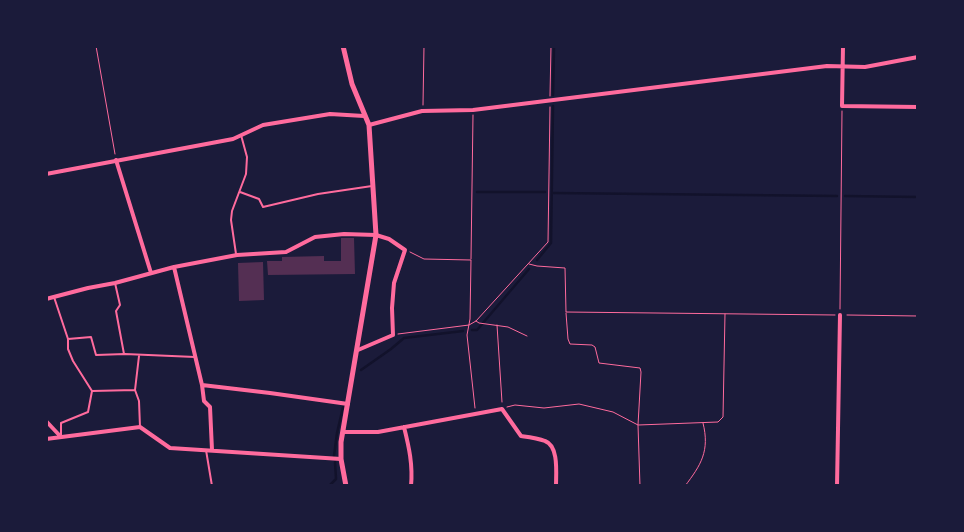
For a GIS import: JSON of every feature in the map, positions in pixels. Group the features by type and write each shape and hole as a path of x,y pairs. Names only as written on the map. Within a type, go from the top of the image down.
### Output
{"main road":[{"path":"343,46 352,84 369,125 376,235 343,432 341,459 346,486"}],"street":[{"path":"843,46 842,106 918,107"},
{"path":"369,125 424,111 473,110 827,66 873,66 918,57"},
{"path":"46,174 233,139 263,124 330,114 364,116"},
{"path":"116,160 152,273"},
{"path":"46,299 174,267 237,256 286,252 314,237 344,234 376,235 389,239 405,250 394,283 392,308 393,335 358,350"},
{"path":"174,267 202,385 204,401 210,407 212,450"},
{"path":"837,486 840,315"},
{"path":"202,385 348,404"},
{"path":"343,432 378,432 502,409 521,436 547,441 553,448 556,486"},
{"path":"46,421 61,437"},
{"path":"46,439 140,427 170,448 341,459"},
{"path":"404,427 410,450 411,486"}],"lane":[{"path":"237,256 231,220 232,211 246,174 248,157 241,135"},
{"path":"240,192 259,199 264,207 318,194 373,186"},
{"path":"115,283 120,305 116,311 124,354"},
{"path":"54,297 68,339 68,348 92,392 88,412 61,423 61,437"},
{"path":"68,339 91,337 96,355 124,354 195,358"},
{"path":"138,356 135,390 139,401 140,427"},
{"path":"92,392 135,390"},
{"path":"206,450 212,486"}],"path":[{"path":"96,46 116,160"},
{"path":"424,46 422,104 424,111"},
{"path":"393,335 469,325 476,321 530,264 548,242 551,46"},
{"path":"840,315 842,106"},
{"path":"473,110 468,344 476,414"},
{"path":"405,250 424,259 471,260"},
{"path":"530,264 565,268 566,312 570,344 592,345 597,349 597,360 599,363 640,368 638,425 640,486"},
{"path":"566,312 918,316"},
{"path":"496,325 502,409 515,405 544,408 579,404 613,412 638,425 702,423 718,422 722,417 725,313"},
{"path":"476,321 508,327 527,336"},
{"path":"685,486 703,461 702,423"}],"building":[{"path":"341,238 354,238 355,274 268,275 267,261 282,261 282,257 324,256 324,261 341,261"},
{"path":"263,262 264,300 239,301 238,263"}],"waterway":[{"path":"553,95 554,46"},
{"path":"537,260 551,243 553,106"},
{"path":"477,192 545,192"},
{"path":"553,193 837,196"},
{"path":"845,196 918,197"},
{"path":"472,330 477,330 529,269"},
{"path":"361,370 404,338 463,331"},
{"path":"334,456 343,407"},
{"path":"329,486 336,479 335,462"}]}
